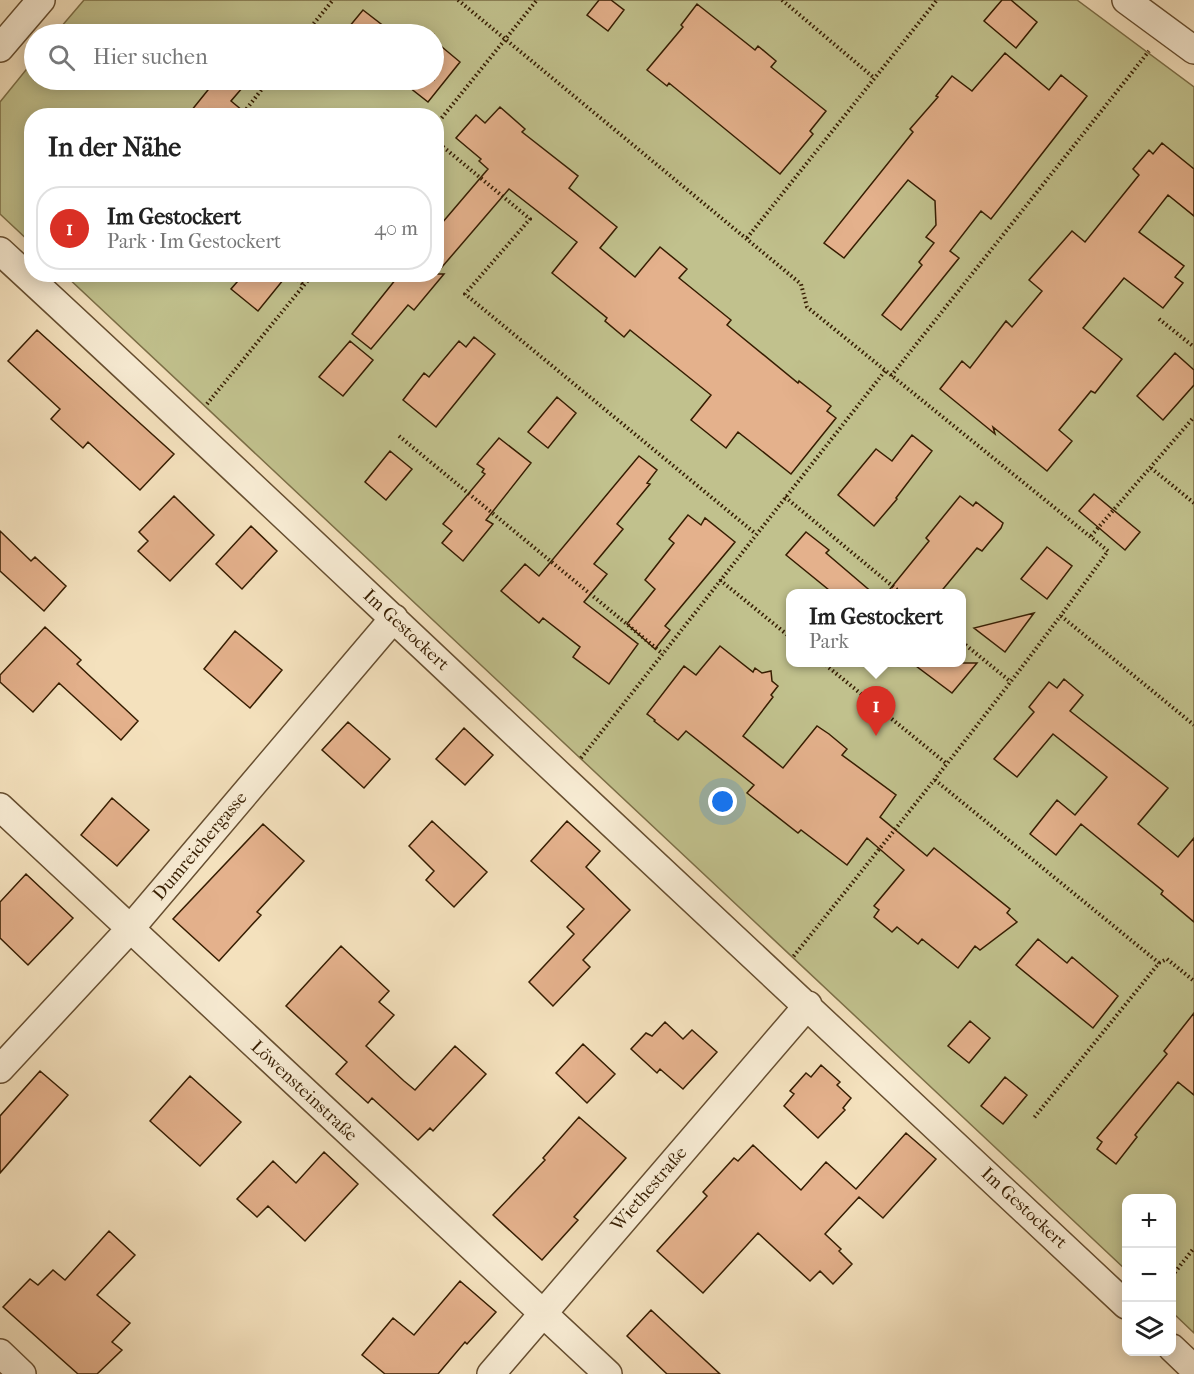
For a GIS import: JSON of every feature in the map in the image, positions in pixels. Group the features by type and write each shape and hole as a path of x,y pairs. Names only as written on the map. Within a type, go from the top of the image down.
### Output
{"street":[{"path":"0,48 41,0"},
{"path":"1126,0 1194,50"},
{"name":"Im Gestockert","path":"0,251 24,273"},
{"name":"Im Gestockert","path":"34,282 190,425 1123,1302"},
{"name":"Dumreichergasse","path":"0,1069 130,929 394,618"},
{"name":"Löwensteinstraße","path":"0,807 608,1374"},
{"name":"Wiethestraße","path":"491,1374 808,1005"},
{"path":"1176,1352 1194,1369"},
{"path":"0,1353 22,1374"}],"path":[{"path":"313,24 333,0"},
{"path":"458,0 801,284 807,307 1108,551 935,780 777,976"},
{"path":"444,115 537,0"},
{"path":"782,0 873,77"},
{"path":"747,238 873,77 937,0"},
{"path":"891,376 1166,30"},
{"path":"247,108 261,90"},
{"path":"444,148 530,219 465,294 756,534"},
{"path":"300,282 304,285"},
{"path":"190,425 306,282"},
{"path":"1159,319 1194,347"},
{"path":"564,779 885,371"},
{"path":"1091,536 1194,417"},
{"path":"399,436 663,654"},
{"path":"1151,468 1194,503"},
{"path":"785,497 896,589"},
{"path":"720,580 786,634"},
{"path":"1061,616 1194,725"},
{"path":"966,645 1011,682"},
{"path":"827,667 947,764"},
{"path":"935,780 1159,963"},
{"path":"1033,1119 1159,963 1167,959 1194,981"},
{"path":"1176,1271 1194,1248"}],"green space":[{"path":"84,0 1077,0 1194,87 1194,1333 1176,1316 1176,1194 1122,1194 1122,1266 72,282 444,282 444,108 24,108 24,236 0,214 0,102 24,72 24,90 444,90 444,24 64,24"}],"building":[{"path":"599,0 611,0 624,10 608,31 587,15"},
{"path":"1002,0 1011,0 1037,22 1016,48 984,21"},
{"path":"697,4 755,50 758,46 776,61 771,67 826,111 810,131 813,134 780,174 669,83 667,86 647,70 683,27 681,25"},
{"path":"363,10 381,24 351,24"},
{"path":"444,49 460,62 444,82"},
{"path":"1005,53 1049,90 1061,75 1087,96 991,219 981,211 950,251 959,258 901,330 882,315 922,265 919,262 934,243 926,237 936,225 935,201 908,180 844,258 824,243 913,132 910,129 938,97 936,96 952,76 972,91"},
{"path":"208,90 240,90 231,101 239,108 193,108"},
{"path":"413,90 438,90 428,102"},
{"path":"500,107 525,129 522,132 578,176 569,188 617,227 600,248 635,277 660,247 687,269 679,278 731,320 727,325 798,383 799,381 831,406 827,411 836,418 791,474 738,432 726,448 691,420 711,395 630,330 624,337 605,321 607,318 552,273 577,242 509,189 444,265 444,221 488,169 479,161 481,159 456,138 476,115 485,123"},
{"path":"1162,143 1194,169 1194,216 1168,195 1139,232 1184,266 1175,277 1183,283 1163,308 1124,278 1083,328 1122,359 1095,393 1091,391 1059,430 1072,441 1047,471 993,427 995,434 940,389 962,361 970,368 1006,321 1012,327 1042,291 1029,280 1072,231 1085,242 1139,175 1133,169 1149,150 1153,154"},
{"path":"237,282 282,282 258,311 231,289"},
{"path":"394,282 437,282 414,310 408,305 371,349 352,334"},
{"path":"37,330 174,454 140,490 88,442 83,448 51,419 60,409 8,361"},
{"path":"474,337 495,354 436,427 403,400 424,373 429,377 459,341 466,347"},
{"path":"350,341 373,360 343,396 319,377"},
{"path":"1175,353 1194,370 1194,385 1163,420 1137,396"},
{"path":"557,397 576,413 548,448 528,432"},
{"path":"912,435 932,451 874,526 838,495 876,449 892,461"},
{"path":"499,438 531,463 486,520 493,524 463,561 442,543 452,531 443,524 485,474 482,472 484,469 477,464"},
{"path":"390,451 412,469 386,500 365,482"},
{"path":"639,456 657,470 647,483 650,484 617,524 623,529 594,564 607,574 584,602 638,644 609,684 573,657 580,647 543,618 539,623 501,591 525,564 539,576"},
{"path":"1094,494 1140,532 1125,550 1079,511"},
{"path":"174,496 214,535 170,581 138,551 148,541 139,532"},
{"path":"960,496 973,506 976,502 1003,523 982,551 977,548 943,589 890,589 929,541 926,538"},
{"path":"688,515 701,525 705,518 735,542 665,626 670,630 655,649 627,624 655,589 645,580 674,543 669,539"},
{"path":"251,526 277,551 242,589 216,564"},
{"path":"0,531 31,561 35,557 66,586 44,611 0,571"},
{"path":"806,532 829,550 826,553 868,589 828,589 786,555"},
{"path":"1047,547 1072,566 1047,599 1021,579"},
{"path":"1034,613 1005,652 974,628"},
{"path":"45,627 81,660 77,664 138,721 121,740 59,683 33,712 0,682 0,675"},
{"path":"235,631 282,670 250,708 204,669"},
{"path":"720,646 753,672 755,668 762,673 771,671 772,681 778,686 771,695 773,697 743,736 783,768 817,726 829,734 847,749 842,755 896,795 880,817 927,856 934,848 1010,909 1007,913 1017,922 980,950 975,946 958,968 922,939 918,944 897,927 892,932 874,917 879,910 874,906 904,870 867,838 847,865 801,830 798,833 747,793 754,785 686,731 678,740 654,721 647,714 684,666 696,675"},
{"path":"966,663 977,663 952,693 917,667 966,667"},
{"path":"1064,679 1083,695 1070,711 1168,788 1138,824 1178,857 1194,838 1194,922 1161,894 1163,891 1081,824 1056,855 1030,834 1057,800 1075,815 1107,777 1053,734 1017,777 994,759 1034,712 1029,707 1049,682 1057,688"},
{"path":"348,722 390,759 364,788 322,750"},
{"path":"464,728 493,755 465,785 436,759"},
{"path":"112,798 149,830 117,866 81,835"},
{"path":"432,821 487,872 454,907 426,880 434,871 409,846"},
{"path":"567,821 600,851 586,867 630,910 583,960 590,967 553,1006 529,982 574,934 567,927 584,909 531,861"},
{"path":"263,824 304,861 257,912 261,915 219,961 173,919"},
{"path":"26,874 73,918 28,965 0,938 0,902"},
{"path":"1038,939 1067,963 1072,957 1118,996 1093,1028 1016,965"},
{"path":"341,946 389,991 379,1002 394,1015 366,1046 404,1081 415,1090 455,1046 486,1074 433,1131 430,1128 418,1140 372,1098 368,1103 336,1074 347,1062 286,1006"},
{"path":"1194,1013 1194,1095 1178,1082 1135,1135 1137,1137 1116,1164 1097,1149 1102,1142 1097,1138 1167,1054 1164,1051"},
{"path":"970,1021 990,1038 969,1063 948,1046"},
{"path":"665,1022 683,1039 692,1030 717,1052 683,1089 660,1069 657,1073 631,1049 646,1033 652,1036"},
{"path":"583,1044 615,1074 587,1103 556,1073"},
{"path":"821,1065 840,1082 837,1085 851,1098 843,1108 845,1110 818,1138 784,1106 794,1094 790,1091 806,1073 811,1077"},
{"path":"40,1071 68,1095 0,1173 0,1116"},
{"path":"190,1076 241,1122 200,1166 150,1121"},
{"path":"1005,1077 1027,1095 1003,1124 981,1106"},
{"path":"579,1117 626,1158 574,1217 578,1220 542,1260 493,1215 545,1160 543,1158"},
{"path":"906,1133 936,1159 883,1218 859,1197 825,1234 841,1249 839,1251 852,1264 833,1284 820,1271 810,1281 758,1233 703,1293 657,1251 707,1196 703,1192 734,1158 738,1161 753,1145 801,1190 826,1162 856,1189"},
{"path":"324,1152 358,1184 305,1241 268,1206 257,1217 237,1199 273,1161 296,1183"},
{"path":"109,1231 135,1255 97,1295 130,1323 112,1342 122,1350 97,1374 78,1374 3,1307 30,1279 38,1285 53,1270 65,1280"},
{"path":"460,1281 496,1312 467,1344 465,1342 438,1374 385,1374 362,1355 393,1318 414,1335"},
{"path":"651,1310 720,1374 667,1374 627,1336"}],"place":[{"name":"Im Gestockert","path":"876,736"}]}
